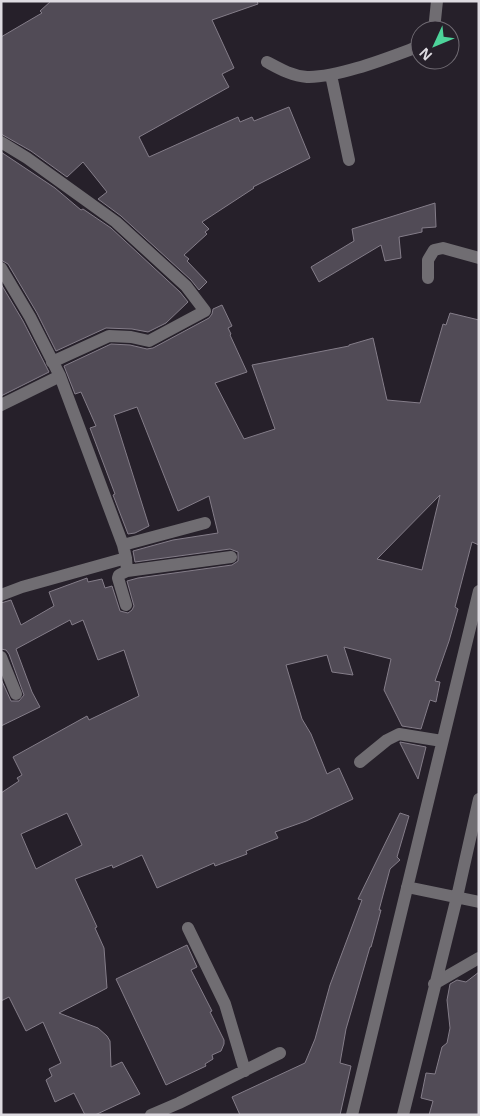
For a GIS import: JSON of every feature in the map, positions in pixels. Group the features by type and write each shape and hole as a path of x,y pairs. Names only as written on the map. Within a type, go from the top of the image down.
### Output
{"street":[{"path":"435,20 437,1"},
{"path":"267,62 293,74 308,77 347,71 410,49"},
{"path":"331,74 349,160"},
{"path":"1,142 27,158 116,222 186,286 205,311 149,341 131,337 109,336 52,362"},
{"path":"428,278 428,260 434,250 443,248 479,258"},
{"path":"1,268 30,317 60,376 125,552 127,571"},
{"path":"1,405 60,376"},
{"path":"1,595 205,523"},
{"path":"126,605 118,578 119,575 127,571 231,557"},
{"path":"352,1115 479,591"},
{"path":"1,657 16,694"},
{"path":"360,762 387,740 399,734 442,741"},
{"path":"403,1115 479,799"},
{"path":"407,887 479,902"},
{"path":"188,928 225,1004 245,1070"},
{"path":"434,984 479,958"},
{"path":"151,1115 280,1053"}],"building":[{"path":"51,1 257,1 258,4 212,20 234,68 222,74 229,87 139,137 149,157 238,117 240,122 252,117 254,121 289,107 310,158 253,187 202,222 209,229 205,232 207,234 184,255 189,259 187,261 207,282 199,290 191,280 121,216 98,199 107,192 83,162 67,177 31,151 1,134 1,37 42,13 40,11"},
{"path":"1,152 55,188 81,210 83,209 111,228 180,292 188,302 166,323 148,332 106,328 56,351 37,313 8,264 1,260"},
{"path":"435,203 436,227 422,228 422,232 399,237 401,258 385,261 381,245 319,282 311,267 354,241 352,229"},
{"path":"1,284 23,321 49,372 1,396"},
{"path":"222,305 232,326 228,328 230,335 247,372 215,383 244,439 275,429 252,365 349,346 373,338 387,400 420,403 443,324 446,325 450,313 479,320 479,545 472,542 455,607 458,609 435,681 440,682 436,702 430,700 421,729 402,726 384,690 391,659 344,647 353,675 332,672 327,655 286,665 302,719 311,734 327,774 339,768 353,799 306,821 275,832 278,838 246,851 247,854 215,866 214,863 157,888 142,855 113,868 112,865 75,879 97,927 95,928 104,948 107,988 59,1013 98,1028 107,1036 110,1041 111,1067 122,1062 140,1094 95,1115 85,1115 74,1093 55,1102 46,1080 52,1076 49,1069 61,1063 43,1022 26,1031 9,997 1,1001 1,793 19,781 17,778 22,775 13,757 87,716 89,720 139,696 124,650 98,660 83,620 72,625 70,620 16,649 32,692 40,707 1,726 1,679 11,701 19,701 24,695 9,654 6,650 1,649 1,603 11,600 21,625 54,606 49,592 87,578 88,582 102,579 105,588 112,586 120,611 128,613 134,606 127,581 232,565 238,561 238,552 230,549 135,562 133,551 173,540 218,533 209,496 178,511 137,407 114,415 149,526 135,533 128,534 90,428 96,426 81,392 75,394 64,366 111,344 130,345 147,349 153,348 209,318 213,309","holes":["440,495 422,570 377,559","67,813 82,845 36,869 21,834"]},
{"path":"400,743 426,747 418,779"},
{"path":"400,813 409,816 397,857 400,860 390,869 371,947 346,1029 340,1063 351,1066 340,1115 240,1115 232,1097 305,1063 315,1039 330,985 362,900 358,899"},
{"path":"187,945 197,967 191,970 212,1011 210,1012 224,1040 224,1044 221,1051 212,1055 213,1059 205,1064 206,1066 166,1085 116,979"},
{"path":"479,972 479,1115 429,1115 433,1101 421,1098 426,1073 435,1074 442,1047 447,1043 450,1028 447,1000 450,984 457,980 466,982"}]}
